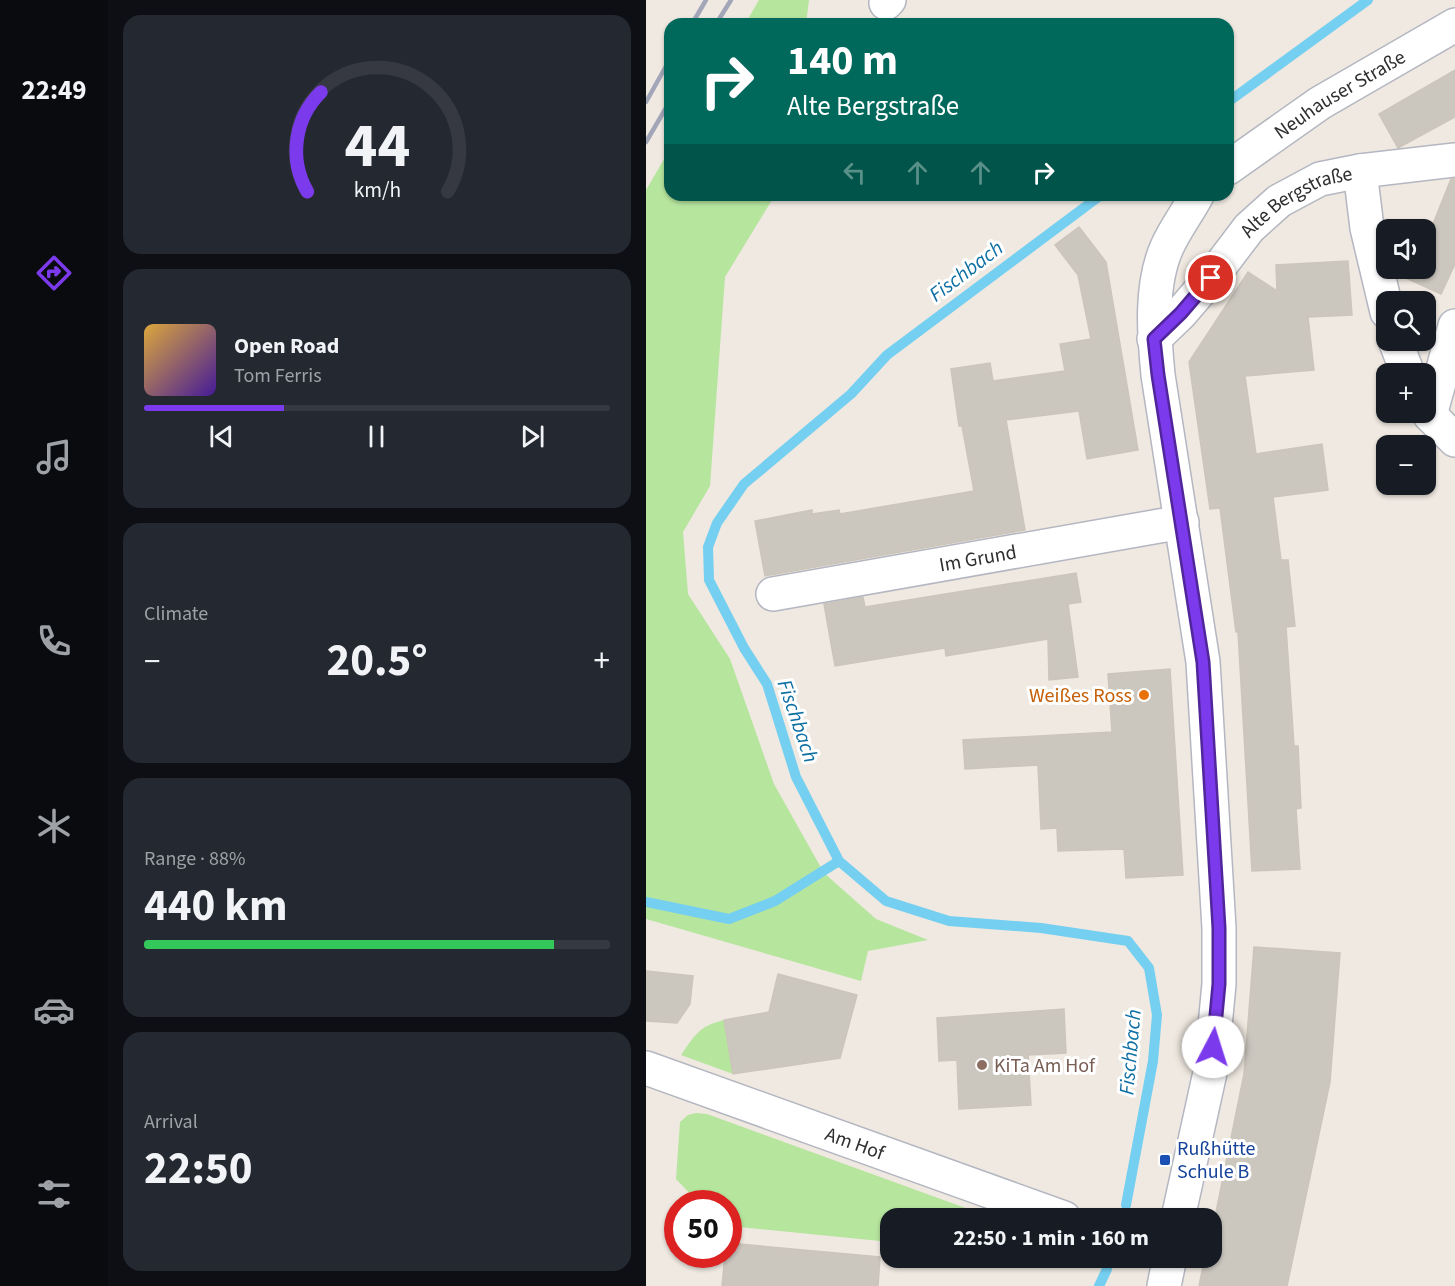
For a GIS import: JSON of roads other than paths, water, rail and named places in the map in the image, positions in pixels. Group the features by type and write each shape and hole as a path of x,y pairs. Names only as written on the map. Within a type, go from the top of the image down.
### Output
{"street":[{"name":"Neuhauser Straße","path":"1234,164 1320,103 1454,25"},
{"name":"Alte Bergstraße","path":"1154,339 1181,313 1211,278 1249,228 1279,201 1320,179 1360,171 1454,160"},
{"path":"1360,171 1367,228 1382,291"},
{"path":"1180,1208 1211,1068 1219,984 1219,939 1203,662 1154,339 1157,282 1167,247 1194,201"},
{"path":"1436,385 1454,326"},
{"path":"1436,420 1454,440"},
{"name":"Im Grund","path":"773,594 1182,522"},
{"name":"Am Hof","path":"646,1068 1036,1208"},
{"path":"1164,1286 1168,1268"}],"waterway":[{"name":"Fischbach","path":"1234,98 1368,0"},
{"name":"Fischbach","path":"1093,201 887,355 851,394 744,484 717,523 708,547 709,580 744,648 767,684 796,777 839,861 886,901 949,921 1041,928 1128,941 1149,968 1157,1015 1153,1061 1126,1205"},
{"path":"646,902 729,919 775,901 839,861"},
{"name":"Fischbach","path":"1099,1286 1107,1269"}],"railway":[{"path":"696,18 706,0"},
{"path":"720,18 731,0"},
{"path":"646,102 664,70"},
{"path":"646,142 664,111"}],"place":[{"name":"Weißes Ross","path":"1144,695"},
{"name":"KiTa Am Hof","path":"982,1065"},
{"name":"Rußhütte Schule B","path":"1165,1160"}]}
